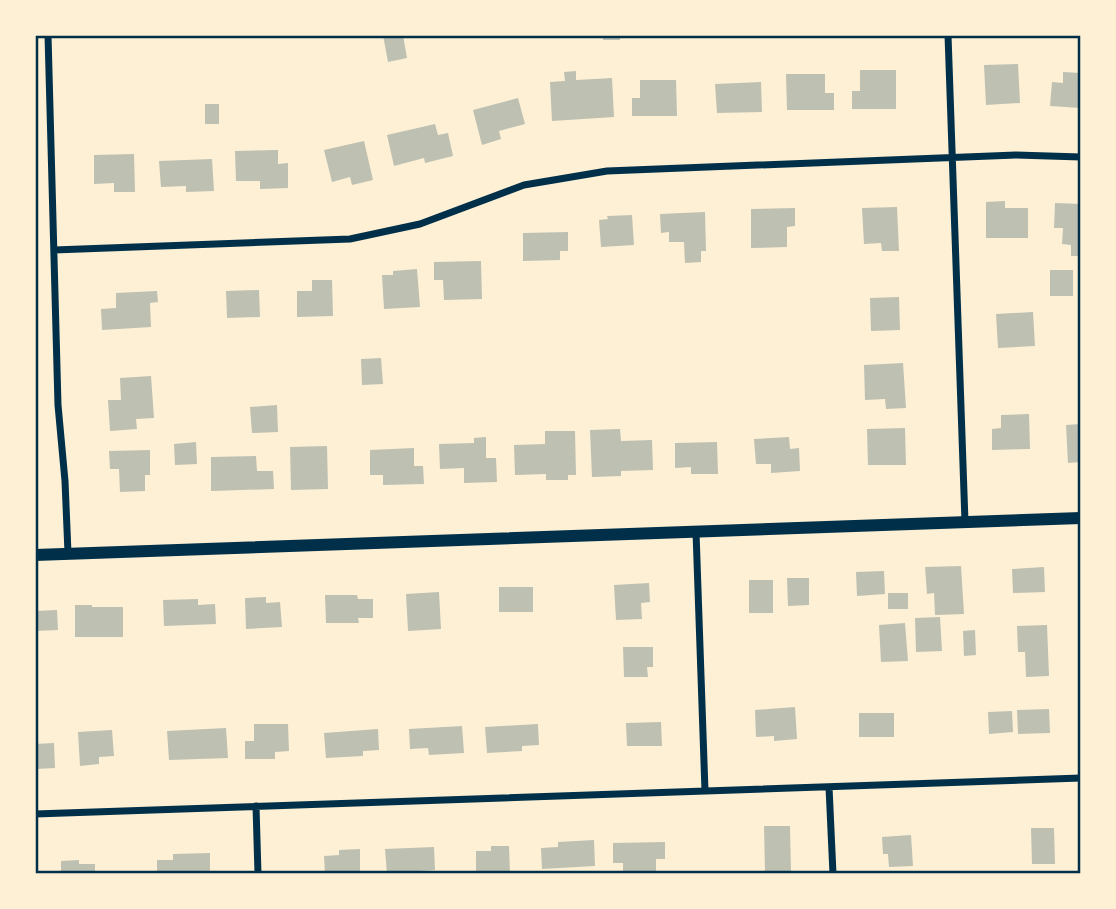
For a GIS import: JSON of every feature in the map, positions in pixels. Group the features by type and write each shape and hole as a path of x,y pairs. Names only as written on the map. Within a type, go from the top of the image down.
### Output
{"street":[{"path":"48,35 58,405 68,553"},
{"path":"948,35 965,522"},
{"path":"54,250 349,239 420,224 524,185 607,171 1016,155 1081,157"},
{"path":"35,555 1081,518"},
{"path":"696,532 705,791"},
{"path":"35,814 1081,778"},
{"path":"828,787 833,874"},
{"path":"256,806 258,874"}],"building":[{"path":"383,35 403,35 407,58 388,62"},
{"path":"603,35 620,35 620,40 603,40"},
{"path":"1018,64 1020,103 986,105 984,65"},
{"path":"860,70 896,70 896,109 852,109 852,91 860,91"},
{"path":"576,71 576,80 612,78 614,117 552,121 550,82 565,81 564,72"},
{"path":"1063,72 1081,73 1080,108 1050,106 1052,82 1063,83"},
{"path":"786,74 825,74 825,93 834,93 834,110 787,110"},
{"path":"640,80 676,80 677,116 632,116 632,98 640,98"},
{"path":"761,82 762,112 717,113 715,84"},
{"path":"518,98 525,124 499,131 501,139 482,145 473,110"},
{"path":"205,104 219,104 219,124 205,124"},
{"path":"435,124 438,135 448,133 453,156 425,163 424,158 394,166 387,135"},
{"path":"364,141 373,180 352,185 350,177 332,182 324,150"},
{"path":"278,150 278,164 288,163 288,188 260,189 260,181 236,181 235,151"},
{"path":"134,154 135,192 114,192 114,183 94,184 94,155"},
{"path":"212,159 214,191 186,192 186,186 161,187 159,161"},
{"path":"1005,201 1005,208 1028,208 1028,238 986,238 986,202"},
{"path":"1055,203 1081,204 1081,256 1071,256 1071,245 1062,244 1063,228 1054,228"},
{"path":"897,207 899,251 882,251 881,243 864,244 862,208"},
{"path":"795,208 795,226 787,227 787,247 751,248 751,209"},
{"path":"705,212 706,251 701,251 701,262 685,263 684,242 669,242 669,232 661,233 660,214"},
{"path":"632,215 634,245 601,247 599,220 608,219 607,216"},
{"path":"568,232 568,251 560,251 560,260 523,261 523,233"},
{"path":"481,261 482,299 444,300 443,280 434,280 434,262"},
{"path":"417,269 420,307 384,309 382,275"},
{"path":"1050,270 1073,270 1073,296 1050,296"},
{"path":"312,280 332,280 333,316 297,317 297,291 312,291"},
{"path":"259,290 260,317 227,318 226,291"},
{"path":"157,291 158,302 150,303 151,327 102,330 101,309 116,308 116,293"},
{"path":"899,297 900,330 871,331 870,298"},
{"path":"1033,312 1035,346 998,348 996,314"},
{"path":"381,358 383,384 362,385 361,359"},
{"path":"903,363 906,408 886,409 885,399 865,400 864,365"},
{"path":"151,376 154,418 136,419 137,429 110,431 108,400 121,400 120,378"},
{"path":"277,405 278,432 252,433 250,407"},
{"path":"1029,414 1030,449 992,450 992,429 1001,428 1001,415"},
{"path":"1081,424 1081,462 1068,463 1066,425"},
{"path":"905,428 906,465 868,465 867,429"},
{"path":"620,429 621,441 652,440 653,470 621,471 621,476 592,477 590,430"},
{"path":"545,431 575,431 576,475 568,475 568,480 546,480 546,474 515,475 514,445 545,444"},
{"path":"486,437 486,458 496,458 497,482 464,483 464,468 440,469 439,444 474,443 474,438"},
{"path":"789,437 790,449 799,448 800,471 771,473 771,464 756,464 754,439"},
{"path":"196,442 197,464 175,465 174,444"},
{"path":"717,442 718,474 691,474 691,467 675,468 675,443"},
{"path":"327,446 328,489 291,490 290,447"},
{"path":"414,448 414,466 423,466 424,484 383,485 383,475 370,475 370,450"},
{"path":"150,450 150,475 145,475 145,491 120,492 119,469 110,469 109,451"},
{"path":"256,456 257,471 273,471 274,489 211,491 211,457"},
{"path":"961,566 964,614 935,615 934,593 927,594 925,567"},
{"path":"1044,567 1045,592 1013,593 1012,569"},
{"path":"884,571 885,594 857,596 856,572"},
{"path":"787,578 809,578 809,605 788,606"},
{"path":"749,580 773,580 773,613 749,613"},
{"path":"649,583 650,602 641,603 642,619 616,620 614,585"},
{"path":"499,587 533,587 533,612 499,612"},
{"path":"439,592 441,629 408,631 406,594"},
{"path":"888,593 908,593 908,609 888,609"},
{"path":"325,595 357,595 358,599 373,599 373,618 358,618 359,623 326,623"},
{"path":"266,597 266,603 280,602 282,627 246,629 245,598"},
{"path":"198,599 198,605 215,604 216,624 164,626 163,600"},
{"path":"75,605 123,607 123,637 75,637"},
{"path":"57,610 58,630 35,631 35,611"},
{"path":"940,617 942,651 916,652 915,618"},
{"path":"905,623 908,661 881,662 879,625"},
{"path":"1047,625 1049,676 1026,677 1025,652 1018,652 1017,626"},
{"path":"975,630 976,655 964,656 963,631"},
{"path":"623,647 653,647 653,667 647,667 648,677 624,677"},
{"path":"795,707 797,739 774,741 774,736 756,737 755,710"},
{"path":"1049,709 1050,733 1018,734 1017,710"},
{"path":"1012,711 1013,732 989,734 988,712"},
{"path":"859,713 894,713 894,737 859,737"},
{"path":"661,722 662,746 627,746 626,723"},
{"path":"254,724 288,724 289,751 275,752 275,759 245,759 245,741 254,741"},
{"path":"538,724 539,745 522,746 522,751 487,753 485,727"},
{"path":"462,726 464,753 429,755 428,748 410,749 409,729"},
{"path":"226,728 228,758 169,760 167,731"},
{"path":"378,729 379,750 363,751 363,756 326,758 324,733"},
{"path":"112,730 114,756 99,757 99,764 80,766 78,732"},
{"path":"54,743 55,768 35,769 35,744"},
{"path":"764,826 790,826 791,873 765,873"},
{"path":"1031,828 1054,828 1055,864 1032,864"},
{"path":"911,835 913,866 889,867 888,854 883,854 882,837"},
{"path":"594,840 595,866 542,869 541,848 558,847 558,842"},
{"path":"665,842 665,859 656,859 656,874 623,874 623,863 613,863 613,843"},
{"path":"491,846 509,846 510,874 476,874 476,851 491,851"},
{"path":"434,847 435,870 420,871 420,874 387,874 385,849"},
{"path":"360,849 360,874 325,874 324,856 339,855 339,850"},
{"path":"210,853 210,874 157,874 157,860 173,860 173,854"},
{"path":"79,860 79,864 95,864 95,874 61,874 61,861"}]}
